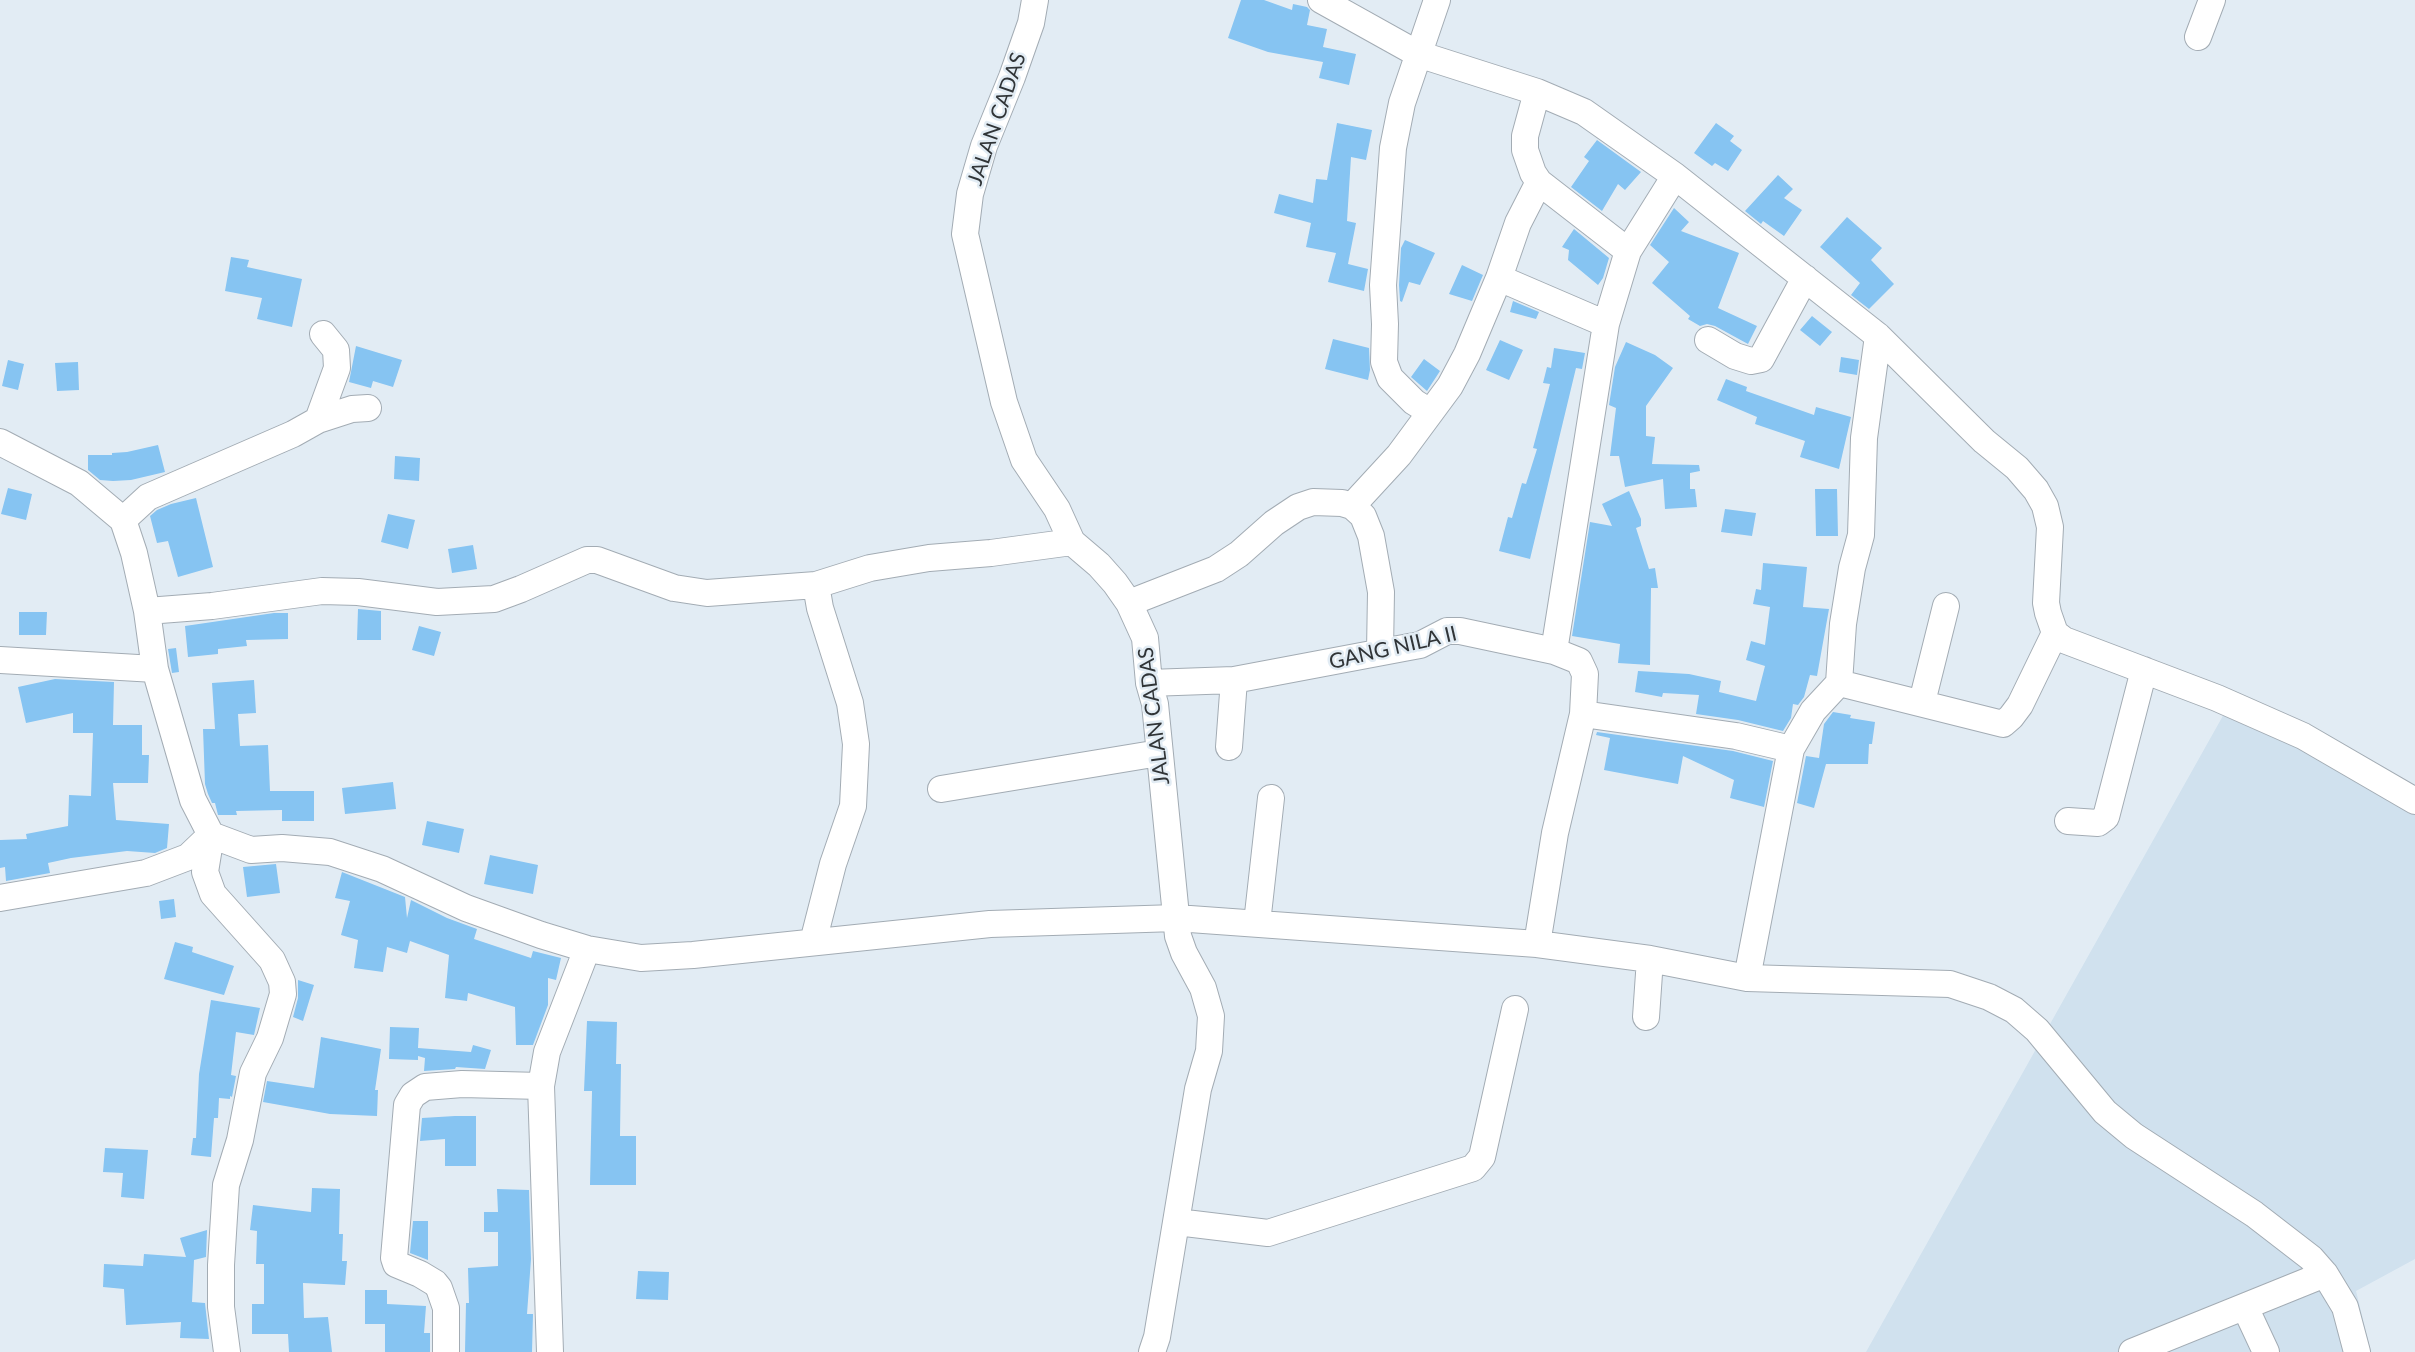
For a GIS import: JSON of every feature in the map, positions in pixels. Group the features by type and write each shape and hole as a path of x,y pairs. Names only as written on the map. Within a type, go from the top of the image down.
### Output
{"street":[{"name":"JALAN CADAS","path":"1035,0 1031,23 984,146 970,194 965,233 998,378 1014,436 1024,460 1057,509 1072,542 1099,565 1129,603 1145,638 1149,684 1155,704 1178,936 1208,1002 1211,1030 1209,1051 1198,1089 1157,1337 1152,1352"},
{"path":"1321,0 1418,54 1537,92 1584,112 1675,176 1878,336 1984,441 2017,468 2036,490 2045,506 2050,527 2046,603 2055,633 2071,645 2144,670 2303,736 2415,800"},
{"path":"1430,412 1414,402 1390,378 1384,362 1382,285 1393,148 1402,103 1437,0"},
{"path":"2198,37 2212,0"},
{"path":"1537,92 1525,136 1528,163 1539,182 1628,251"},
{"path":"1554,651 1606,324 1628,251 1675,176"},
{"path":"1352,506 1399,455 1450,386 1467,354 1499,278 1518,223 1539,182"},
{"path":"1499,278 1606,324"},
{"path":"1708,340 1751,362 1762,359 1805,278"},
{"path":"318,420 337,368 336,349 323,334"},
{"path":"1747,978 1791,749 1813,711 1839,682 1843,624 1852,568 1861,535 1864,438 1878,336"},
{"path":"122,520 148,498 293,434 318,420 352,409 368,408"},
{"path":"0,442 79,483 122,520 134,553 147,611 155,669 193,800 211,835 205,872 213,894 272,960 282,982 283,994 270,1038 253,1073 240,1140 226,1185 221,1307 228,1352"},
{"path":"1129,603 1216,569 1239,554 1274,523 1298,508 1313,502 1327,501 1352,506 1363,516 1371,536 1381,592 1380,651"},
{"path":"147,611 212,606 322,591 358,592 437,602 494,599 587,560 597,560 674,588 707,593 816,585 870,568 917,560 1072,542"},
{"path":"813,942 833,864 853,806 856,744 850,703 820,608 816,585"},
{"path":"1922,702 1946,606"},
{"name":"GANG NILA II","path":"1149,684 1234,680 1420,645 1453,630 1554,651 1579,661 1583,667 1585,682 1583,713"},
{"path":"1839,682 2006,723 2020,705 2055,633"},
{"path":"0,660 155,669"},
{"path":"2068,821 2098,823 2106,817 2144,670"},
{"path":"1229,747 1234,680"},
{"path":"1537,944 1555,833 1583,713 1736,736 1791,749"},
{"path":"941,789 1159,753"},
{"path":"1257,923 1270,798"},
{"path":"0,898 146,873 188,857 211,835"},
{"path":"211,835 251,850 282,848 330,852 382,869 466,908 587,949 640,958 692,956 990,924 1176,918 1537,944 1650,959 1747,978 1950,984 1989,997 2014,1010 2037,1030 2105,1112 2134,1136 2254,1214 2311,1258 2326,1275 2345,1307 2357,1352"},
{"path":"550,1352 541,1086 547,1052 587,949"},
{"path":"1646,1017 1650,959"},
{"path":"1177,1222 1268,1233 1474,1168 1482,1157 1515,1009"},
{"path":"446,1352 446,1308 439,1288 420,1274 401,1268 394,1258 407,1105 413,1096 425,1087 462,1084 541,1086"},
{"path":"2148,1349 2326,1275"},
{"path":"2245,1307 2266,1352"}],"shaded area":[{"path":"2229,705 2415,809 2415,1259 2356,1291 2371,1352 1866,1352"}],"building":[{"path":"1241,0 1264,0 1292,10 1293,4 1307,7 1310,10 1307,25 1327,29 1323,47 1356,54 1349,85 1319,78 1323,62 1268,52 1228,38"},
{"path":"1337,123 1372,130 1366,160 1351,157 1347,221 1356,223 1348,264 1368,269 1364,291 1328,282 1336,253 1306,247 1311,223 1274,213 1279,194 1313,203 1316,179 1327,180"},
{"path":"1716,123 1734,136 1730,141 1742,150 1728,171 1715,163 1712,166 1694,153"},
{"path":"1597,140 1641,172 1625,190 1618,184 1602,211 1571,187 1589,161 1584,157"},
{"path":"1778,175 1793,189 1784,198 1802,210 1784,236 1763,221 1761,224 1745,211"},
{"path":"1674,208 1689,222 1681,231 1739,253 1718,308 1757,326 1748,344 1715,326 1700,326 1688,319 1690,316 1652,283 1669,262 1650,245"},
{"path":"1847,217 1882,248 1871,260 1894,284 1869,309 1851,295 1860,283 1820,247"},
{"path":"1574,229 1609,258 1598,285 1568,260 1569,250 1562,247"},
{"path":"1405,240 1435,253 1420,285 1409,282 1402,302 1399,285 1401,248"},
{"path":"231,257 249,260 247,267 302,279 292,327 257,319 262,298 225,291"},
{"path":"1462,265 1483,275 1472,301 1449,294"},
{"path":"1513,301 1539,312 1536,319 1510,312"},
{"path":"1812,316 1832,332 1820,346 1800,330"},
{"path":"1333,339 1369,348 1368,380 1325,369"},
{"path":"1500,340 1523,350 1509,380 1486,370"},
{"path":"1626,342 1655,355 1673,368 1646,406 1646,436 1655,437 1652,464 1699,465 1700,471 1690,473 1690,489 1695,489 1697,507 1665,509 1663,479 1625,487 1619,456 1610,456 1616,408 1609,405 1615,367"},
{"path":"356,346 402,360 393,387 373,381 371,388 349,382"},
{"path":"1554,348 1585,353 1582,369 1576,368 1530,559 1499,551 1508,517 1512,518 1522,483 1526,484 1537,449 1533,448 1550,384 1543,383 1547,367 1551,368"},
{"path":"1841,357 1859,360 1857,375 1839,372"},
{"path":"1424,359 1440,371 1427,391 1411,377"},
{"path":"8,360 24,364 18,390 2,386"},
{"path":"78,362 79,390 57,391 55,363"},
{"path":"1726,379 1747,387 1746,391 1814,415 1816,407 1851,417 1839,469 1800,457 1805,441 1755,424 1757,417 1717,400"},
{"path":"158,445 165,472 113,481 100,480 88,470 88,455 112,455"},
{"path":"395,456 420,458 419,481 394,479"},
{"path":"8,488 32,494 26,520 1,514"},
{"path":"1815,489 1837,489 1838,536 1816,536"},
{"path":"1629,491 1641,519 1641,526 1636,528 1649,569 1655,568 1658,588 1651,588 1650,665 1618,663 1620,644 1572,636 1590,522 1612,526 1602,504"},
{"path":"196,498 213,567 178,577 168,541 157,543 150,516 171,504"},
{"path":"1725,509 1756,513 1752,536 1721,532"},
{"path":"388,514 415,520 408,549 381,542"},
{"path":"473,545 477,569 452,573 448,549"},
{"path":"1763,563 1807,567 1803,607 1829,609 1817,676 1810,675 1804,697 1798,705 1793,704 1791,718 1783,731 1738,720 1696,714 1699,695 1663,693 1662,697 1635,692 1638,671 1689,674 1721,681 1719,692 1756,701 1765,666 1746,660 1751,641 1765,645 1770,607 1753,604 1756,589 1761,590"},
{"path":"358,609 381,611 381,640 357,640"},
{"path":"19,612 47,612 46,635 19,635"},
{"path":"288,613 288,639 246,640 247,646 218,649 218,654 188,657 185,626"},
{"path":"419,626 441,632 434,656 412,650"},
{"path":"176,648 179,672 172,673 168,649"},
{"path":"55,679 114,682 113,725 142,725 142,755 149,755 148,783 113,783 116,820 169,824 167,848 155,853 127,851 71,858 48,863 50,873 6,881 5,867 0,868 0,840 27,839 26,834 68,826 69,795 91,796 93,733 73,733 73,713 26,723 18,687"},
{"path":"254,680 256,713 238,714 240,746 268,745 270,791 314,791 314,821 282,821 282,810 236,811 237,815 218,815 215,803 212,803 208,794 205,784 203,729 215,729 212,683"},
{"path":"1833,712 1875,722 1872,744 1869,744 1868,764 1826,764 1814,808 1797,803 1806,756 1819,758 1824,724"},
{"path":"1597,732 1733,751 1773,761 1764,807 1730,798 1734,780 1683,756 1678,784 1604,770 1610,738 1596,735"},
{"path":"393,782 396,809 345,814 342,788"},
{"path":"427,821 464,829 459,853 422,845"},
{"path":"490,855 538,865 533,894 484,884"},
{"path":"276,864 280,893 247,897 243,867"},
{"path":"342,872 405,897 407,918 411,900 477,929 474,939 531,958 533,951 561,958 556,980 548,978 548,1005 533,1045 516,1045 515,1007 468,993 467,1001 445,998 449,955 410,941 407,953 387,947 383,972 354,968 358,940 341,935 350,901 335,898"},
{"path":"174,899 176,917 161,919 159,901"},
{"path":"175,942 193,947 192,952 234,966 224,995 164,979"},
{"path":"298,980 314,985 303,1021 293,1017 298,998"},
{"path":"211,1000 260,1008 254,1035 236,1032 231,1075 236,1076 232,1097 219,1098 218,1118 214,1118 211,1157 191,1155 193,1138 196,1138 199,1074"},
{"path":"587,1021 617,1022 616,1064 621,1064 620,1136 636,1136 636,1185 590,1185 592,1091 584,1091"},
{"path":"390,1027 419,1028 418,1048 471,1052 473,1045 491,1050 485,1069 456,1067 424,1071 425,1058 418,1056 418,1060 389,1059"},
{"path":"321,1037 381,1049 375,1090 378,1090 377,1116 330,1114 263,1102 267,1081 314,1088"},
{"path":"476,1116 476,1166 445,1166 445,1139 420,1141 422,1118"},
{"path":"105,1148 148,1150 144,1199 121,1197 123,1173 103,1172"},
{"path":"312,1188 340,1189 339,1234 343,1234 342,1261 347,1261 345,1285 303,1283 304,1318 328,1317 332,1352 289,1352 288,1334 252,1334 252,1304 264,1304 264,1264 256,1264 257,1231 250,1230 253,1205 311,1212"},
{"path":"497,1189 529,1190 531,1259 527,1314 533,1314 532,1352 465,1352 466,1303 469,1303 468,1268 498,1266 498,1232 484,1232 484,1212 498,1212"},
{"path":"413,1221 428,1221 428,1260 410,1253"},
{"path":"207,1230 206,1257 194,1260 192,1302 205,1303 209,1339 180,1338 181,1322 126,1325 124,1289 103,1287 104,1264 143,1266 144,1254 186,1257 180,1238"},
{"path":"638,1271 669,1272 668,1300 636,1299"},
{"path":"365,1290 387,1290 387,1304 426,1306 424,1333 430,1333 430,1352 385,1352 385,1324 365,1324"}]}
